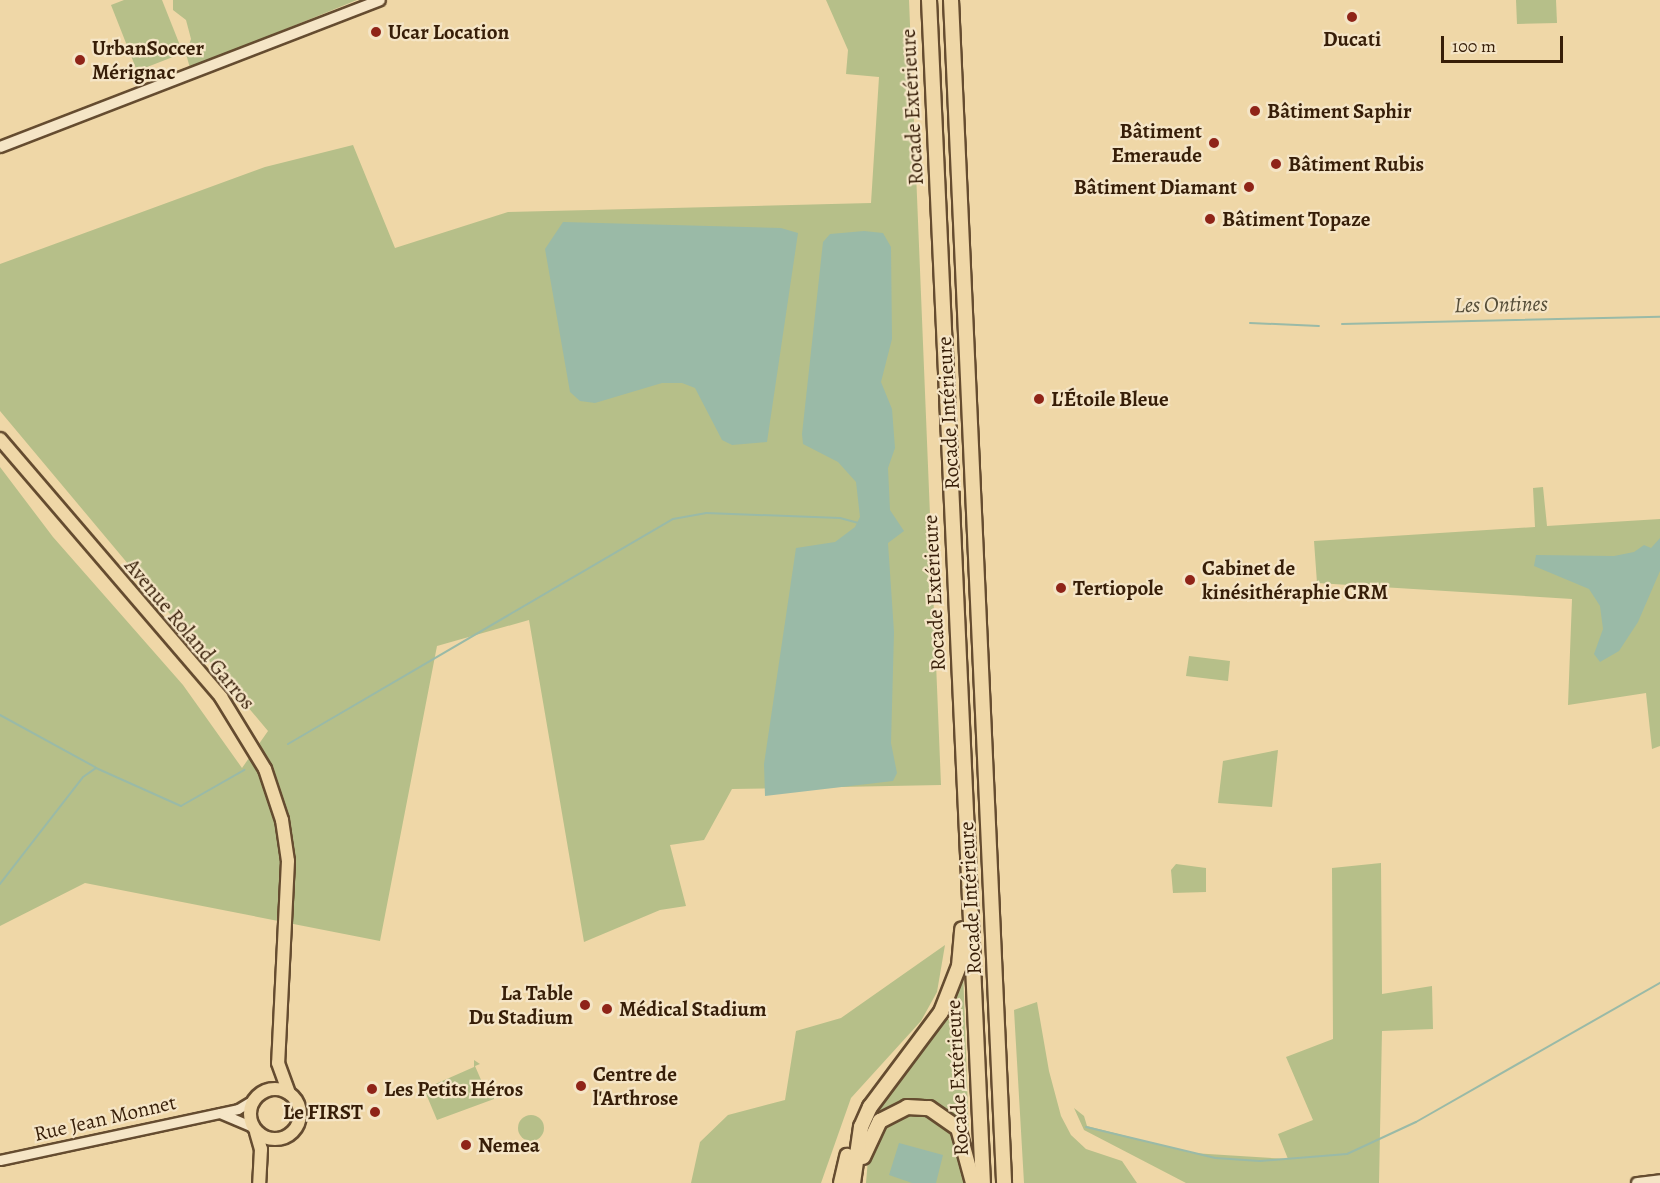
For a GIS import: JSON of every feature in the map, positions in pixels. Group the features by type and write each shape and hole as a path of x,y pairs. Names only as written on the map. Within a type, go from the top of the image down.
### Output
{"highway":[{"name":"Rocade Extérieure","path":"929,0 983,1183"},
{"name":"Rocade Intérieure","path":"951,0 1001,1137 1005,1183"},
{"path":"841,1183 855,1125 933,1025 954,982 962,946 962,887 969,875"},
{"path":"853,1183 861,1127 890,1080"},
{"path":"860,1183 873,1130 897,1109 919,1106 940,1112 958,1128 973,1183"}],"main road":[{"path":"0,147 365,3 380,0"},
{"name":"Avenue Roland Garros","path":"0,439 221,697 265,770 282,820 289,870 278,1063 289,1093"},
{"name":"Avenue Roland Garros","path":"258,1096 278,1063"},
{"path":"259,1183 261,1168 249,1114 258,1096 276,1089 289,1093 298,1103 300,1119 261,1168"},
{"path":"254,1129 268,1139 283,1138"},
{"path":"1636,1183 1660,1180"}],"street":[{"name":"Rue Jean Monnet","path":"0,1160 217,1112 258,1096"},
{"path":"217,1112 254,1129"}],"green space":[{"path":"124,0 162,0 183,53 137,71 111,5"},
{"path":"173,0 357,0 190,68 186,54 191,39 186,20 173,10"},
{"path":"826,0 909,0 941,785 732,789 704,840 670,845 686,906 660,910 584,942 529,620 437,646 380,941 85,883 0,926 0,467 53,537 183,685 242,768 268,731 0,411 0,264 265,167 353,145 395,248 508,212 871,203 879,77 846,74 848,50"},
{"path":"1516,0 1556,0 1557,23 1517,24"},
{"path":"1543,487 1547,526 1660,519 1660,746 1652,749 1646,693 1568,705 1572,599 1317,583 1314,541 1535,527 1533,488"},
{"path":"1189,656 1230,661 1228,681 1186,676"},
{"path":"1278,750 1272,807 1218,803 1223,761"},
{"path":"1381,863 1382,994 1432,986 1433,1029 1382,1031 1379,1183 1186,1183 1084,1130 1074,1108 1084,1116 1087,1126 1192,1153 1288,1159 1278,1134 1313,1120 1286,1057 1333,1039 1332,868"},
{"path":"1176,864 1206,868 1206,892 1173,893 1171,870"},
{"path":"945,945 937,992 921,1021 851,1098 821,1183 691,1183 700,1142 728,1115 785,1100 796,1031 841,1018"},
{"path":"963,969 969,1137 943,1109 909,1102 862,1147 869,1118"},
{"path":"1037,1002 1049,1071 1061,1116 1071,1135 1086,1149 1122,1161 1137,1183 1024,1183 1014,1010"},
{"path":"474,1060 480,1064 475,1066 488,1096 494,1094 494,1099 437,1120 424,1089 474,1067"},
{"path":"905,1112 932,1114 952,1129 966,1183 866,1183 868,1159 882,1126"},
{"path":"531,1115 540,1119 544,1128 540,1137 531,1141 522,1137 518,1128 522,1119"}],"shaded area":[{"path":"563,222 781,228 798,233 767,442 732,445 722,440 695,388 682,383 662,383 595,403 580,401 570,392 545,249"},
{"path":"864,231 883,233 891,247 892,339 881,382 892,409 895,448 888,468 890,510 904,531 888,543 894,632 891,743 897,773 893,781 765,796 764,764 796,548 835,542 855,527 860,517 856,482 838,462 803,444 802,434 823,242 830,234"},
{"path":"1660,538 1660,571 1638,622 1619,651 1600,662 1594,654 1603,629 1600,606 1589,589 1534,566 1536,555 1614,556 1634,552 1644,545 1651,548"},
{"path":"899,1143 943,1155 936,1183 912,1183 889,1175"}],"waterway":[{"name":"Les Ontines","path":"1342,324 1660,317"},
{"name":"Les Ontines","path":"1250,323 1319,326"},
{"path":"288,744 673,519 706,513 840,518 859,523"},
{"path":"0,715 95,767"},
{"path":"0,884 83,777 96,768 181,806 244,770"},
{"path":"1086,1127 1215,1158 1260,1161 1347,1154 1416,1122 1660,983"}],"place":[{"name":"Ducati","path":"1352,17"},
{"name":"Ucar Location","path":"376,32"},
{"name":"UrbanSoccer Mérignac","path":"80,60"},
{"name":"Bâtiment Saphir","path":"1255,111"},
{"name":"Bâtiment Emeraude","path":"1214,143"},
{"name":"Bâtiment Rubis","path":"1276,164"},
{"name":"Bâtiment Diamant","path":"1249,187"},
{"name":"Bâtiment Topaze","path":"1210,219"},
{"name":"L'Étoile Bleue","path":"1039,399"},
{"name":"Cabinet de kinésithéraphie CRM","path":"1190,580"},
{"name":"Tertiopole","path":"1061,588"},
{"name":"La Table Du Stadium","path":"585,1005"},
{"name":"Médical Stadium","path":"607,1009"},
{"name":"Centre de l'Arthrose","path":"581,1086"},
{"name":"Les Petits Héros","path":"372,1089"},
{"name":"Le FIRST","path":"375,1112"},
{"name":"Nemea","path":"466,1145"}]}
